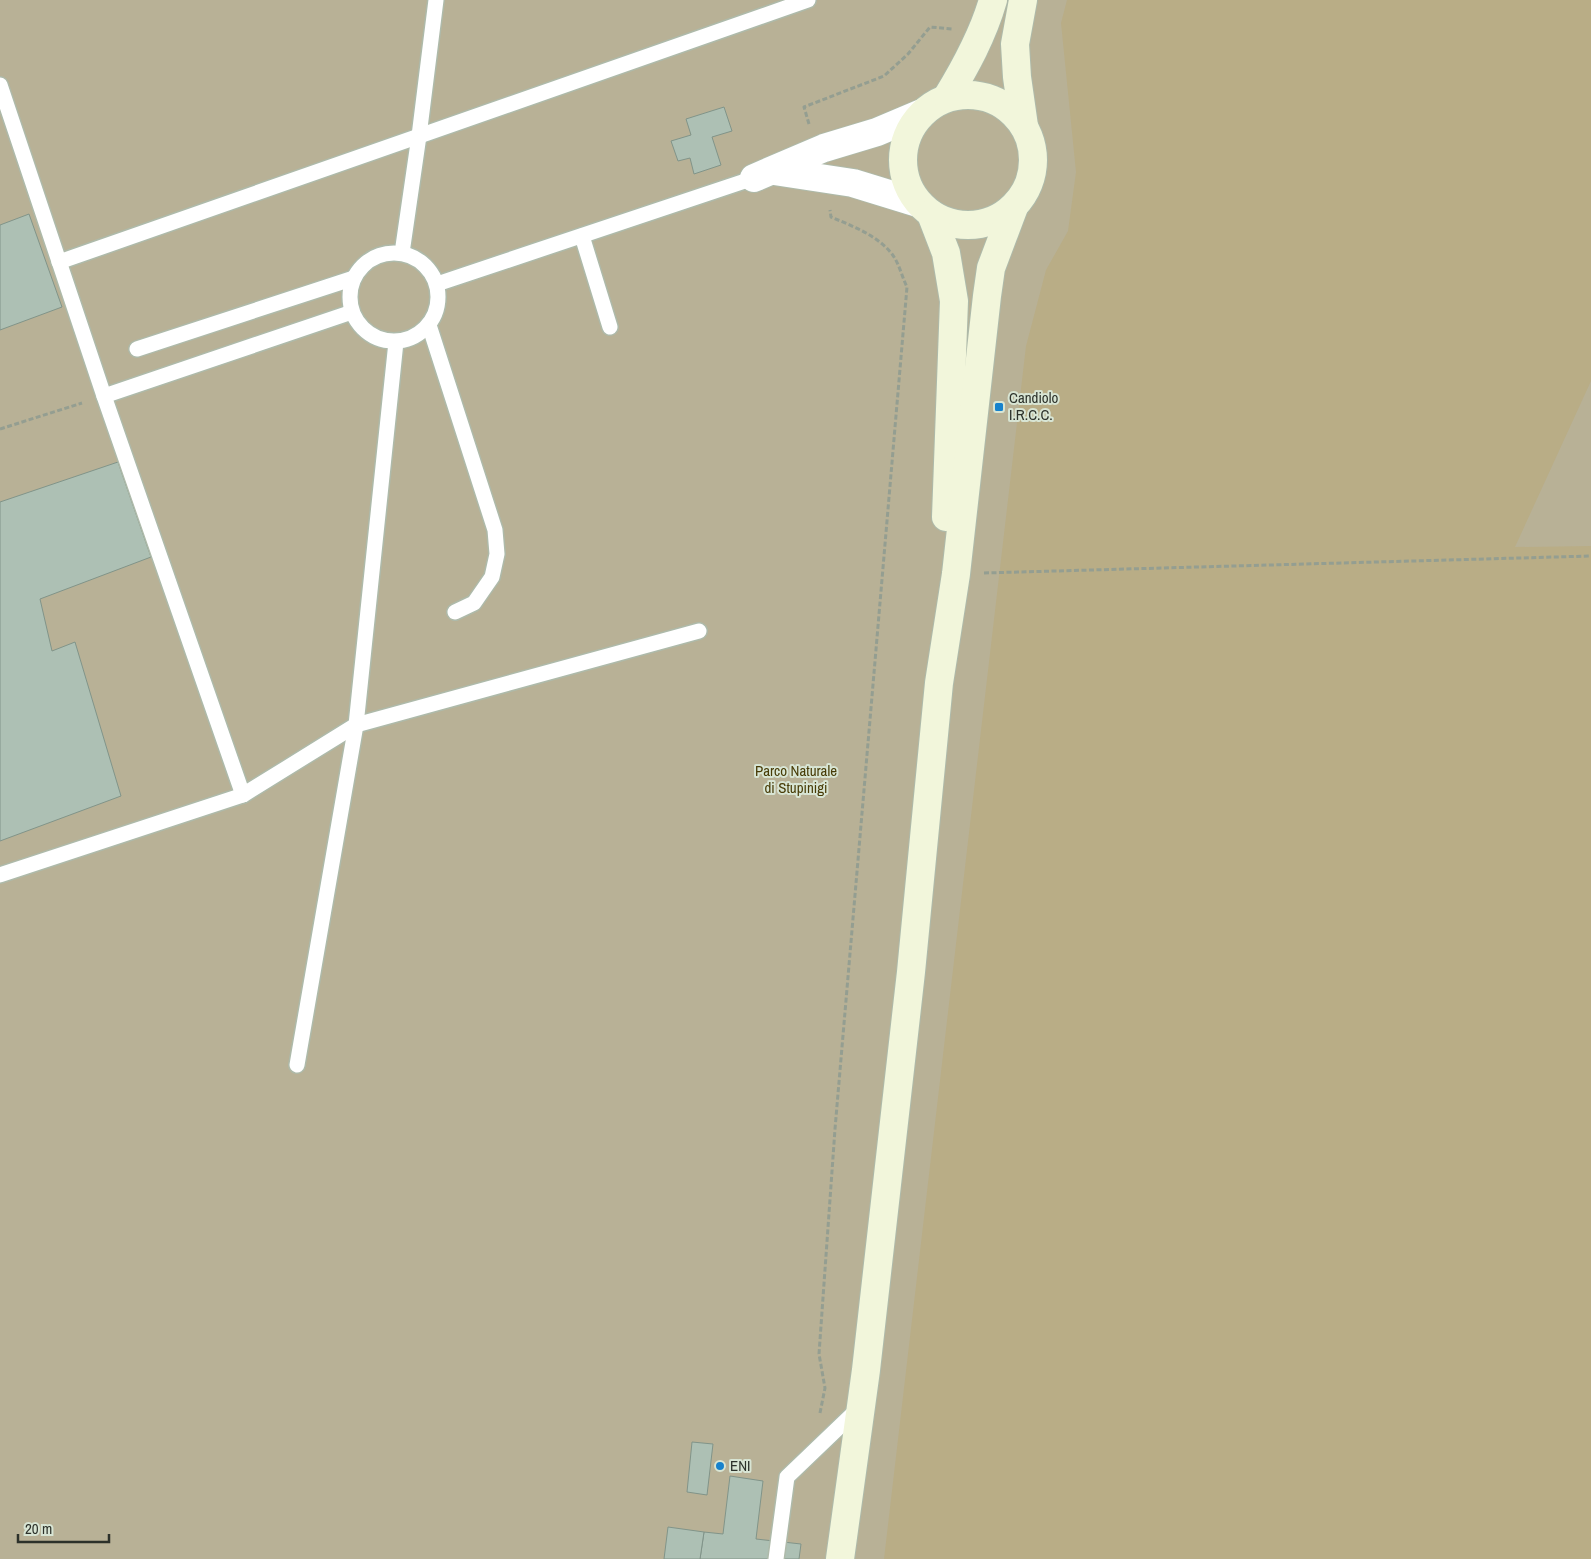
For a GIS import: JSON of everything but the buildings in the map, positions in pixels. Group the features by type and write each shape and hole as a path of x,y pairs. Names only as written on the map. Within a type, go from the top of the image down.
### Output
{"street":[{"path":"947,97 968,62 993,0"},
{"path":"939,683 956,574 987,296 992,268 1014,207 1026,189 1033,168 1032,147 1024,126 1017,77 1015,44 1023,0"},
{"path":"764,175 833,146 877,132 922,113 947,97 969,94 991,98 1010,110 1024,126"},
{"path":"840,1559 860,1407 911,972 939,683 954,300 946,253 925,208 908,186 903,167 904,147 910,129 922,113"},
{"path":"764,175 830,179 853,183 925,208 951,223 973,225 995,220 1014,207"}],"lane":[{"path":"402,253 436,0"},
{"path":"59,262 808,0"},
{"path":"0,85 104,396 243,794"},
{"path":"436,284 764,175"},
{"path":"582,236 610,327"},
{"path":"387,253 402,253 424,264 432,273 438,298 436,313 429,325 414,337 396,342 382,340 370,334 359,325 352,312 350,295 354,278 362,266 374,257 387,253"},
{"path":"137,349 354,278"},
{"path":"104,396 352,312"},
{"path":"429,325 495,530 497,554 492,577 474,603 455,612"},
{"path":"298,1065 356,725 396,342"},
{"path":"0,875 243,794 356,725 699,631"},
{"path":"776,1559 787,1477 860,1407"}],"path":[{"path":"833,146 831,134 814,139 804,106 884,76 908,54 930,27 948,28 979,38"},
{"path":"814,1452 825,1388 818,1354 833,1149 907,287 893,255 874,238 854,226 831,218 830,179"},
{"path":"0,429 104,396"},
{"path":"956,574 1591,556"}],"green space":[{"name":"Parco Naturale di Stupinigi","path":"0,0 1591,0 1591,1559 0,1559"}],"shaded area":[{"path":"1067,0 1591,0 1591,381 1515,547 1591,546 1591,1559 884,1559 1026,346 1046,270 1068,231 1076,172 1061,23"}],"place":[{"name":"Candiolo I.R.C.C.","path":"999,407"},
{"name":"ENI","path":"720,1466"}]}
